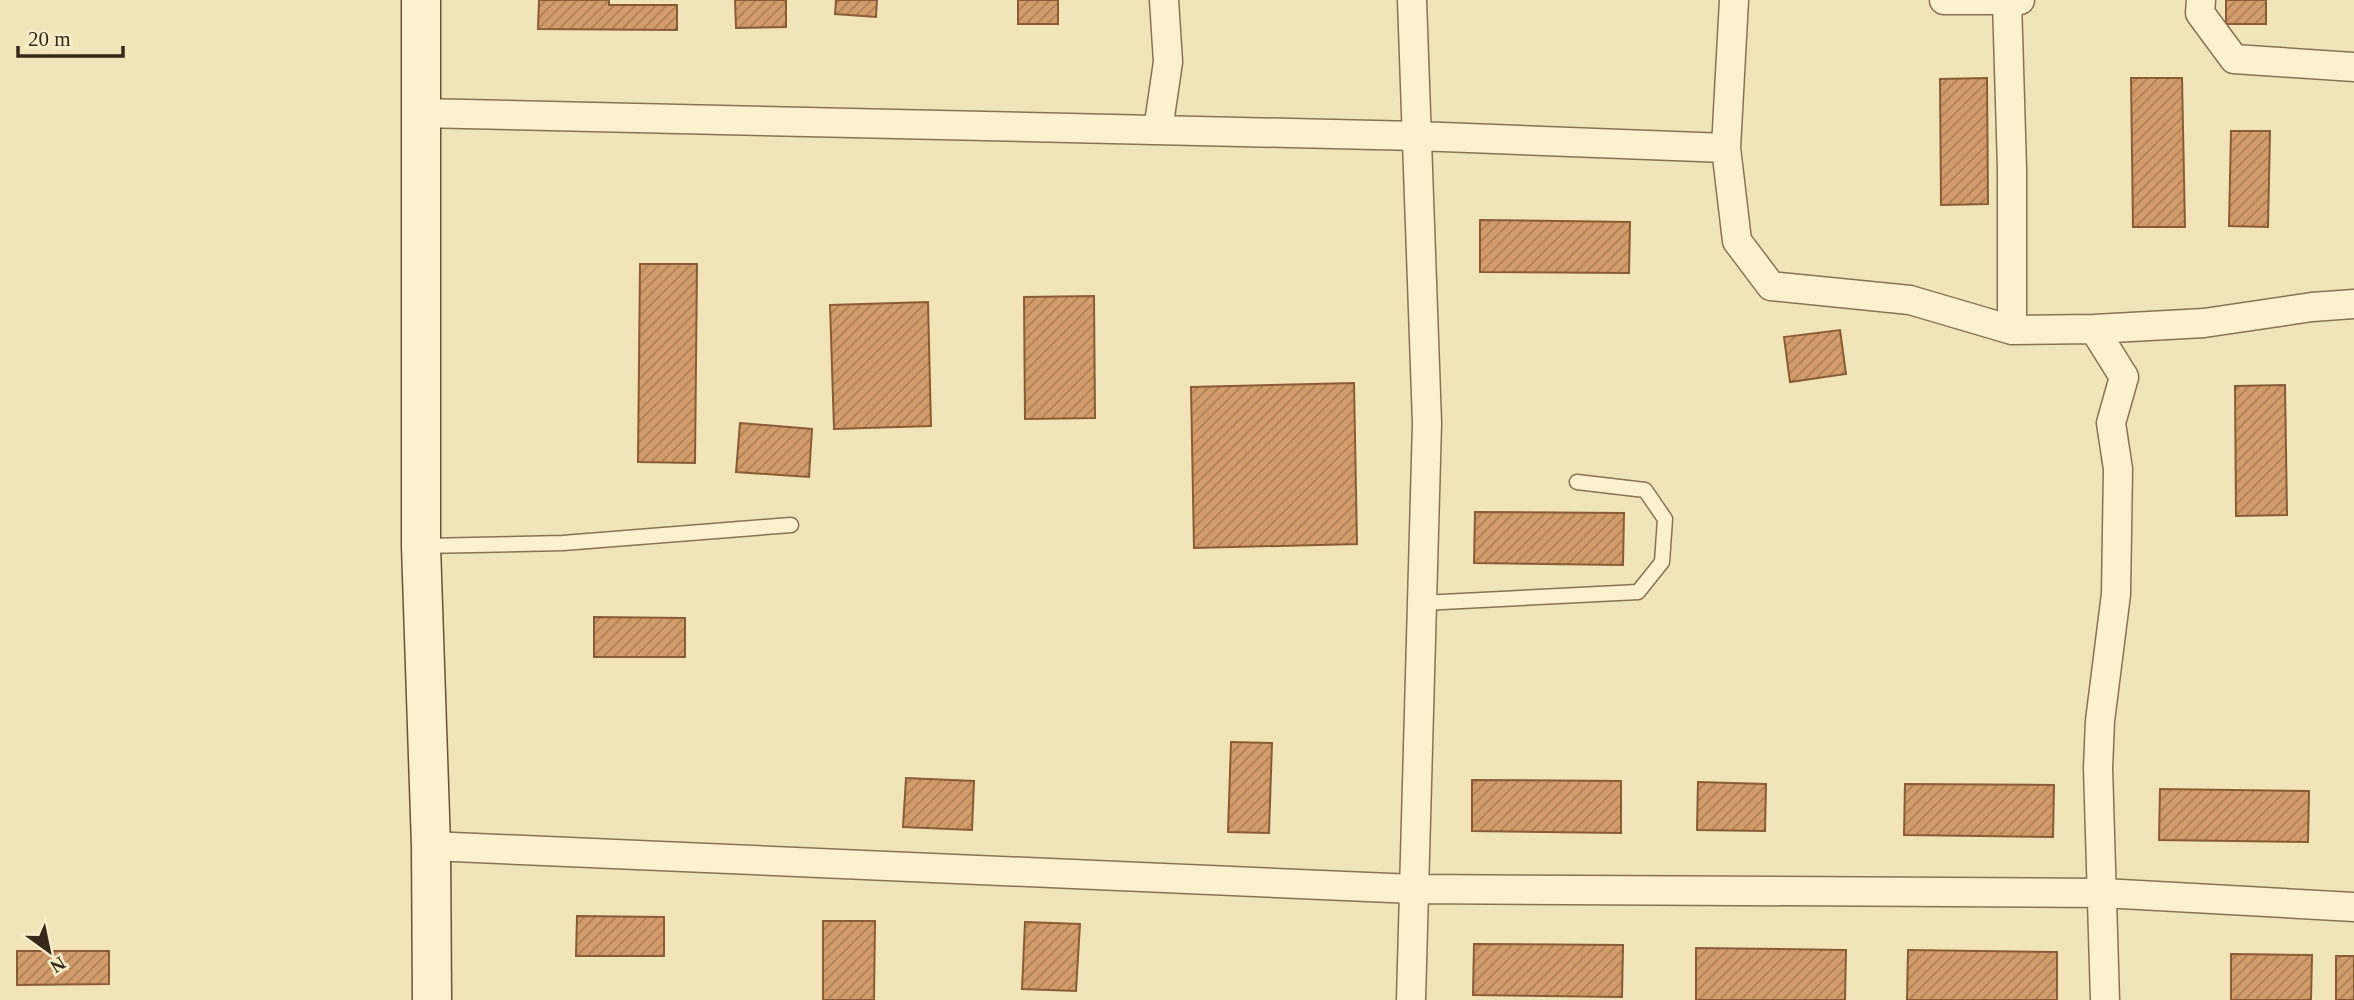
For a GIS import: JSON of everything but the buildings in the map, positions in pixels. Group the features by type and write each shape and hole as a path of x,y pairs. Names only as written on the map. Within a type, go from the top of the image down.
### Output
{"main road":[{"path":"421,0 421,546 431,846 432,1000"}],"street":[{"path":"1158,130 1168,62 1164,0"},
{"path":"1411,1000 1427,423 1412,0"},
{"path":"1734,0 1726,148 1737,241 1771,286 1910,300 2012,330 2204,323 2354,304"},
{"path":"1944,0 2020,0"},
{"path":"2201,0 2200,13 2234,59 2354,67"},
{"path":"2007,1 2012,169 2012,330"},
{"path":"420,113 1417,136 1726,148"},
{"path":"2094,329 2124,377 2111,423 2118,469 2116,594 2100,721 2098,768 2105,1000"},
{"path":"431,846 1414,889 2103,893 2354,907"}],"lane":[{"path":"1422,603 1638,592 1662,562 1665,519 1645,490 1577,482"},
{"path":"421,546 563,542 791,525"}]}
